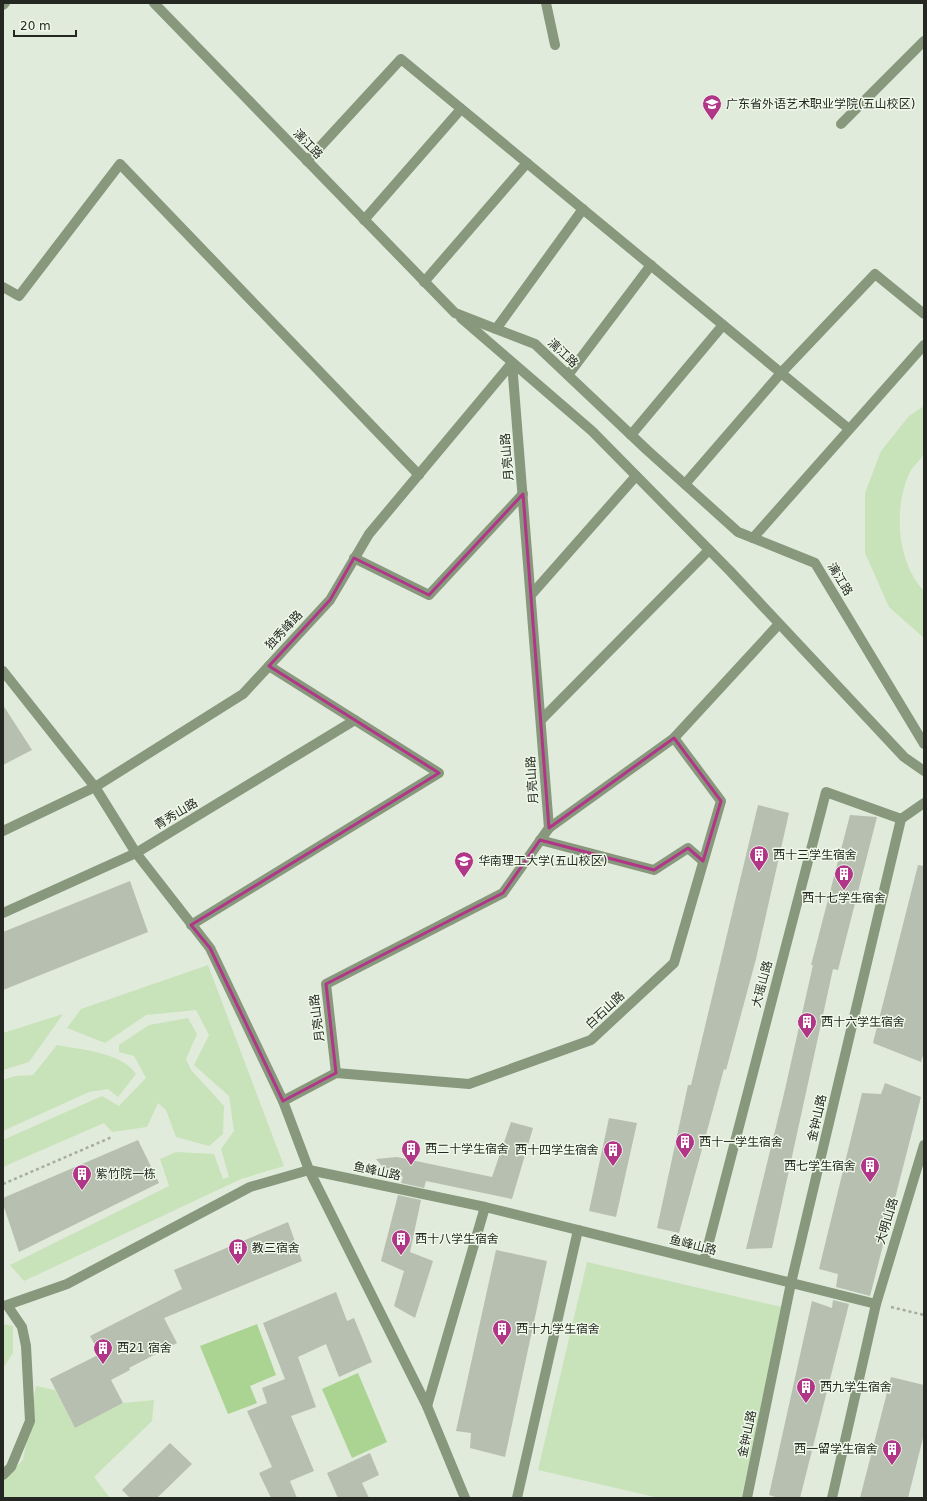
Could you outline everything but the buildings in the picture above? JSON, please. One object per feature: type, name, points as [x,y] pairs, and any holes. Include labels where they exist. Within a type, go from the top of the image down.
[{"type":"street","name":"漓江路","points":[[154,3],[455,313],[535,344],[738,532],[815,563],[924,744]]},
{"type":"street","points":[[546,3],[555,45]]},
{"type":"street","points":[[841,124],[924,41]]},
{"type":"street","points":[[307,161],[401,59],[849,429]]},
{"type":"street","points":[[364,220],[461,109]]},
{"type":"street","points":[[424,282],[527,163]]},
{"type":"street","points":[[3,287],[18,296],[120,164],[419,475]]},
{"type":"street","points":[[496,329],[583,209]]},
{"type":"street","points":[[568,375],[651,265]]},
{"type":"street","points":[[685,484],[781,373],[875,274],[924,314]]},
{"type":"street","points":[[455,313],[592,431],[709,550],[904,757],[924,771]]},
{"type":"street","points":[[632,435],[723,325]]},
{"type":"street","points":[[753,538],[924,345]]},
{"type":"street","name":"独秀峰路","points":[[3,831],[95,787],[243,694],[330,600],[369,534],[512,363]]},
{"type":"street","name":"月亮山路","points":[[336,1073],[326,984],[503,894],[549,828],[512,363]]},
{"type":"street","points":[[531,595],[636,476]]},
{"type":"street","points":[[354,558],[429,595],[523,494]]},
{"type":"street","points":[[541,720],[709,550]]},
{"type":"street","points":[[549,828],[674,738],[779,624]]},
{"type":"street","points":[[191,925],[440,773],[269,666]]},
{"type":"street","points":[[3,671],[95,787],[136,853],[210,948],[283,1101],[309,1170],[427,1406],[465,1498]]},
{"type":"street","name":"青秀山路","points":[[3,914],[136,853],[355,720]]},
{"type":"street","name":"白石山路","points":[[336,1073],[469,1084],[591,1040],[674,964],[720,801],[674,738]]},
{"type":"street","name":"大瑶山路","points":[[704,1261],[826,792],[901,819]]},
{"type":"street","points":[[901,819],[924,803]]},
{"type":"street","name":"金钟山路","points":[[747,1498],[792,1283],[901,819]]},
{"type":"street","points":[[540,840],[654,870],[688,848],[703,861]]},
{"type":"street","points":[[283,1101],[336,1073]]},
{"type":"street","name":"大明山路","points":[[876,1304],[924,1145]]},
{"type":"street","points":[[3,1475],[11,1467],[30,1421],[26,1346],[22,1327],[5,1302],[67,1284],[250,1187],[309,1170]]},
{"type":"street","name":"鱼峰山路","points":[[309,1170],[485,1206],[876,1304]]},
{"type":"street","points":[[427,1406],[485,1206]]},
{"type":"street","points":[[517,1498],[578,1230]]},
{"type":"street","points":[[832,1498],[876,1304]]},
{"type":"path","points":[[3,1184],[112,1137]]},
{"type":"path","points":[[876,1304],[924,1315]]},
{"type":"highlighted area","points":[[523,494],[549,828],[674,738],[721,801],[703,861],[688,848],[654,870],[540,840],[503,893],[326,984],[336,1073],[283,1101],[210,948],[191,925],[439,773],[269,666],[330,600],[354,558],[429,595]]},
{"type":"shaded area","points":[[924,406],[925,448],[923,455],[911,470],[905,484],[900,516],[900,532],[903,549],[908,564],[915,579],[924,591],[924,638],[889,607],[865,553],[865,493],[881,451],[909,416]]},
{"type":"shaded area","points":[[208,965],[284,1166],[241,1179],[24,1281],[10,1265],[169,1186],[160,1159],[176,1152],[214,1154],[223,1179],[229,1177],[221,1149],[234,1131],[229,1096],[194,1065],[209,1035],[196,1010],[146,1015],[105,1043],[67,1028],[81,1009]]},
{"type":"shaded area","points":[[63,1014],[29,1062],[3,1070],[3,1033]]},
{"type":"shaded area","points":[[188,1018],[197,1034],[186,1059],[191,1070],[224,1106],[223,1134],[209,1146],[176,1137],[166,1110],[158,1103],[147,1127],[112,1132],[104,1123],[3,1167],[3,1140],[102,1096],[119,1106],[146,1078],[134,1056],[119,1052],[119,1045],[149,1025]]},
{"type":"shaded area","points":[[57,1045],[111,1056],[121,1061],[136,1074],[118,1097],[108,1089],[89,1092],[3,1131],[3,1080],[15,1076],[33,1075]]},
{"type":"shaded area","points":[[587,1262],[786,1308],[741,1498],[659,1498],[538,1470]]},
{"type":"shaded area","points":[[3,1324],[13,1326],[13,1353],[3,1368]]},
{"type":"shaded area","points":[[257,1324],[276,1375],[250,1386],[257,1403],[228,1414],[200,1346]]},
{"type":"shaded area","points":[[358,1373],[387,1442],[352,1458],[322,1389]]},
{"type":"shaded area","points":[[36,1386],[55,1390],[75,1428],[123,1403],[154,1400],[152,1421],[94,1477],[110,1498],[3,1498],[3,1481],[23,1460]]},
{"type":"place","name":"广东省外语艺术职业学院(五山校区)","points":[[712,121]]},
{"type":"place","name":"西十三学生宿舍","points":[[759,872]]},
{"type":"place","name":"华南理工大学(五山校区)","points":[[464,878]]},
{"type":"place","name":"西十七学生宿舍","points":[[844,891]]},
{"type":"place","name":"西十六学生宿舍","points":[[807,1039]]},
{"type":"place","name":"西十一学生宿舍","points":[[685,1159]]},
{"type":"place","name":"西二十学生宿舍","points":[[411,1166]]},
{"type":"place","name":"西十四学生宿舍","points":[[613,1167]]},
{"type":"place","name":"西七学生宿舍","points":[[870,1183]]},
{"type":"place","name":"紫竹院一栋","points":[[82,1191]]},
{"type":"place","name":"西十八学生宿舍","points":[[401,1256]]},
{"type":"place","name":"教三宿舍","points":[[238,1265]]},
{"type":"place","name":"西十九学生宿舍","points":[[502,1346]]},
{"type":"place","name":"西21 宿舍","points":[[103,1365]]},
{"type":"place","name":"西九学生宿舍","points":[[806,1404]]},
{"type":"place","name":"西一留学生宿舍","points":[[892,1466]]}]
